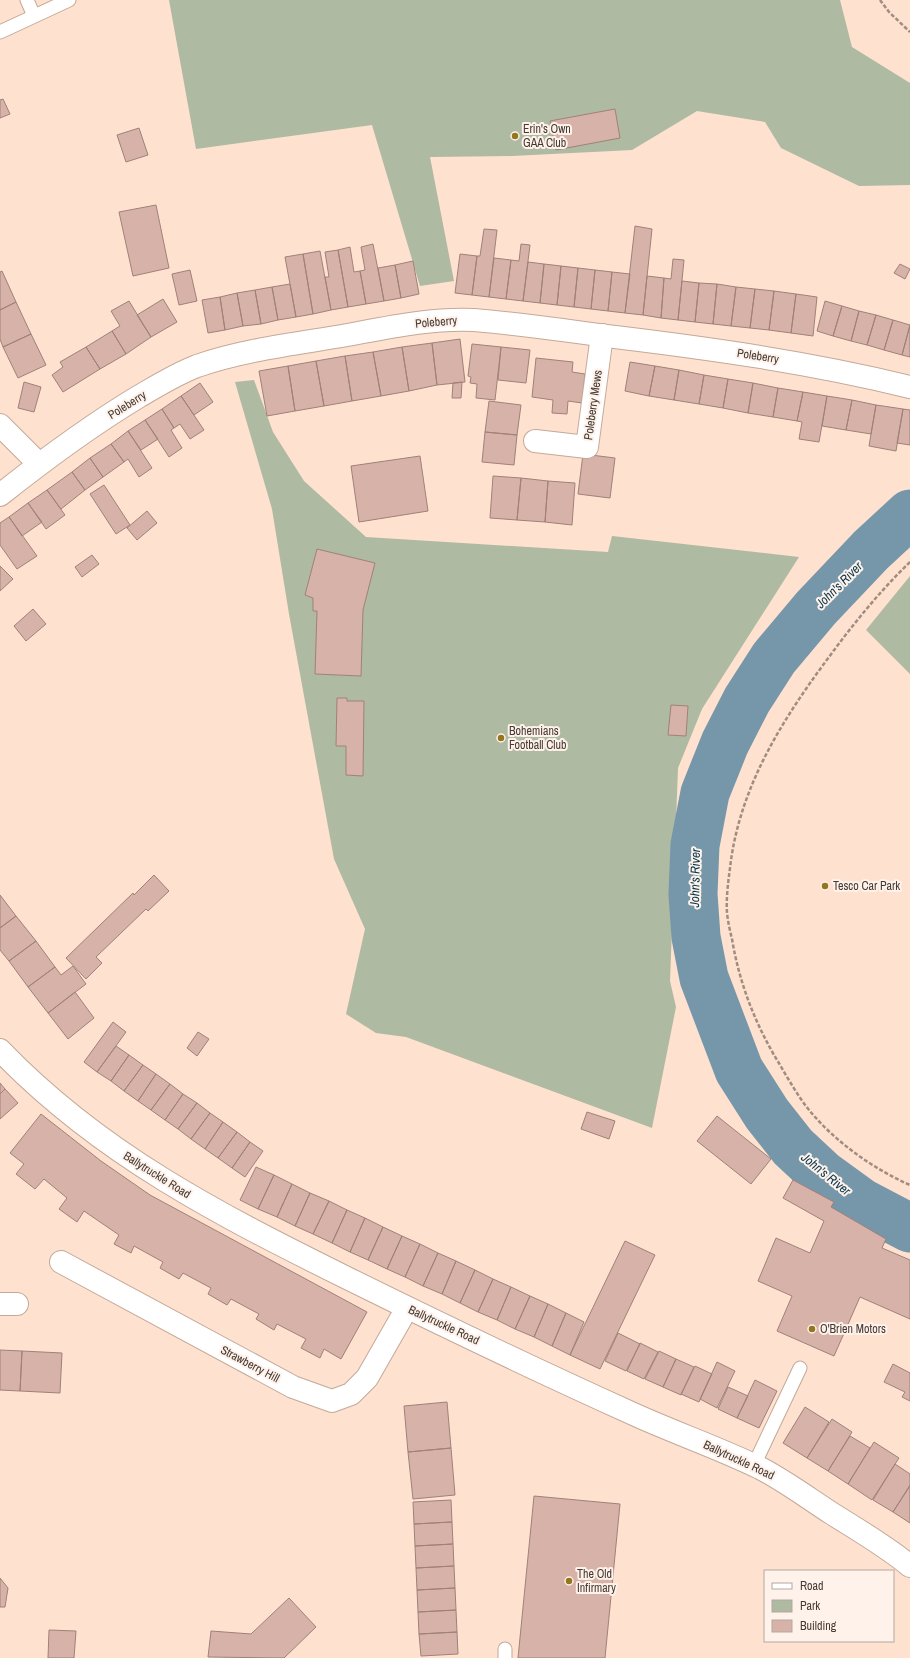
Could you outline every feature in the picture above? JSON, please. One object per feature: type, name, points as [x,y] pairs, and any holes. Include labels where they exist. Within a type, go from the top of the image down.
[{"type":"street","name":"Poleberry","points":[[0,495],[39,464],[104,419],[168,380],[195,367],[230,356],[435,320],[474,320],[602,335],[794,362],[910,387]]},
{"type":"street","name":"Poleberry Mews","points":[[535,441],[587,447],[602,335]]},
{"type":"street","points":[[0,425],[39,464]]},
{"type":"street","name":"Ballytruckle Road","points":[[0,1050],[34,1084],[74,1118],[155,1175],[258,1233],[407,1308],[630,1413],[754,1465],[793,1488],[888,1549],[910,1566]]},
{"type":"street","name":"Strawberry Hill","points":[[61,1262],[293,1387],[332,1401],[351,1394],[368,1378],[407,1308]]},
{"type":"lane","points":[[26,0],[34,16]]},
{"type":"lane","points":[[0,32],[69,0]]},
{"type":"lane","points":[[754,1465],[800,1368]]},
{"type":"path","points":[[880,0],[889,12],[910,32]]},
{"type":"path","points":[[910,562],[871,603],[812,680],[762,759],[737,825],[728,884],[727,913],[740,980],[764,1036],[799,1096],[815,1117],[849,1148],[910,1186]]},
{"type":"green space","name":"Erin's Own GAA Club","points":[[169,0],[840,0],[852,47],[910,83],[910,185],[859,186],[781,148],[765,122],[697,111],[632,150],[512,156],[430,157],[454,281],[420,286],[372,125],[196,149]]},
{"type":"green space","name":"Bohemians Football Club","points":[[254,380],[273,432],[304,481],[366,537],[608,552],[612,536],[799,557],[702,709],[678,768],[670,981],[676,1007],[652,1128],[406,1037],[376,1033],[346,1014],[365,929],[334,859],[289,614],[272,509],[235,382]]},
{"type":"green space","points":[[910,576],[910,674],[866,630]]},
{"type":"building","points":[[3,99],[10,114],[0,118],[0,100]]},
{"type":"building","points":[[615,109],[620,138],[556,150],[550,121]]},
{"type":"building","points":[[139,128],[148,155],[126,162],[117,135]]},
{"type":"building","points":[[156,205],[169,268],[133,276],[119,212]]},
{"type":"building","points":[[635,226],[652,229],[643,315],[625,313]]},
{"type":"building","points":[[484,229],[497,230],[489,297],[472,295],[477,256],[480,256]]},
{"type":"building","points":[[373,244],[384,301],[366,304],[360,271],[365,270],[361,247]]},
{"type":"building","points":[[521,244],[530,245],[523,301],[506,299],[511,260],[519,261]]},
{"type":"building","points":[[350,247],[354,272],[360,271],[366,304],[348,307],[338,250]]},
{"type":"building","points":[[338,250],[348,307],[331,310],[325,277],[329,277],[325,252]]},
{"type":"building","points":[[320,251],[331,310],[313,314],[303,254]]},
{"type":"building","points":[[303,254],[313,314],[296,317],[285,257]]},
{"type":"building","points":[[460,254],[477,256],[472,295],[455,293]]},
{"type":"building","points":[[494,258],[511,260],[506,299],[489,297]]},
{"type":"building","points":[[673,259],[684,260],[678,320],[661,318],[664,278],[671,279]]},
{"type":"building","points":[[413,261],[419,294],[401,298],[395,265]]},
{"type":"building","points":[[528,262],[544,264],[540,303],[523,301]]},
{"type":"building","points":[[544,264],[561,266],[557,305],[540,303]]},
{"type":"building","points":[[900,264],[910,269],[905,279],[894,273]]},
{"type":"building","points":[[395,265],[401,298],[384,301],[378,268]]},
{"type":"building","points":[[561,266],[578,268],[574,307],[557,305]]},
{"type":"building","points":[[578,268],[595,270],[591,309],[574,307]]},
{"type":"building","points":[[190,270],[197,301],[179,305],[172,274]]},
{"type":"building","points":[[595,270],[612,272],[608,311],[591,309]]},
{"type":"building","points":[[2,271],[16,302],[0,310],[0,272]]},
{"type":"building","points":[[612,272],[630,274],[625,313],[608,311]]},
{"type":"building","points":[[647,276],[664,278],[661,318],[643,315]]},
{"type":"building","points":[[682,281],[699,283],[695,322],[678,320]]},
{"type":"building","points":[[699,283],[717,284],[713,324],[695,322]]},
{"type":"building","points":[[290,284],[296,317],[278,320],[272,287]]},
{"type":"building","points":[[717,284],[736,287],[731,326],[713,324]]},
{"type":"building","points":[[272,287],[278,320],[261,324],[255,290]]},
{"type":"building","points":[[736,287],[755,289],[750,328],[731,326]]},
{"type":"building","points":[[755,289],[774,291],[769,330],[750,328]]},
{"type":"building","points":[[255,290],[261,324],[243,326],[237,293]]},
{"type":"building","points":[[774,291],[796,294],[791,333],[769,330]]},
{"type":"building","points":[[237,293],[243,326],[225,330],[220,297]]},
{"type":"building","points":[[796,294],[817,297],[813,336],[791,333]]},
{"type":"building","points":[[220,297],[225,330],[208,333],[202,300]]},
{"type":"building","points":[[163,299],[177,322],[151,337],[137,315]]},
{"type":"building","points":[[129,301],[151,337],[126,354],[112,331],[120,326],[111,311]]},
{"type":"building","points":[[825,301],[842,306],[833,336],[817,331]]},
{"type":"building","points":[[16,302],[31,334],[3,347],[0,339],[0,310]]},
{"type":"building","points":[[842,306],[859,311],[851,341],[833,336]]},
{"type":"building","points":[[859,311],[876,315],[867,345],[851,341]]},
{"type":"building","points":[[876,315],[893,320],[884,350],[867,345]]},
{"type":"building","points":[[893,320],[910,325],[902,355],[884,350]]},
{"type":"building","points":[[910,325],[910,357],[902,355]]},
{"type":"building","points":[[112,331],[126,354],[100,369],[86,347]]},
{"type":"building","points":[[31,334],[46,365],[18,378],[3,347]]},
{"type":"building","points":[[460,339],[465,382],[437,385],[432,343]]},
{"type":"building","points":[[432,343],[437,385],[409,391],[402,347]]},
{"type":"building","points":[[472,344],[501,347],[495,400],[476,398],[477,384],[470,383],[471,377],[468,376]]},
{"type":"building","points":[[86,347],[100,369],[63,392],[52,375],[63,367],[60,362]]},
{"type":"building","points":[[402,347],[409,391],[381,396],[373,352]]},
{"type":"building","points":[[501,347],[530,350],[526,383],[498,380]]},
{"type":"building","points":[[373,352],[381,396],[352,401],[345,356]]},
{"type":"building","points":[[345,356],[352,401],[324,406],[316,361]]},
{"type":"building","points":[[536,358],[573,362],[572,372],[585,374],[582,403],[568,401],[567,414],[552,413],[553,400],[532,397]]},
{"type":"building","points":[[316,361],[324,406],[295,411],[288,366]]},
{"type":"building","points":[[630,362],[655,366],[649,396],[625,391]]},
{"type":"building","points":[[288,366],[295,411],[267,416],[259,371]]},
{"type":"building","points":[[655,366],[679,370],[674,400],[649,396]]},
{"type":"building","points":[[679,370],[704,375],[699,404],[674,400]]},
{"type":"building","points":[[704,375],[728,379],[723,408],[699,404]]},
{"type":"building","points":[[728,379],[753,383],[748,413],[723,408]]},
{"type":"building","points":[[24,382],[41,387],[34,412],[18,408]]},
{"type":"building","points":[[462,382],[461,398],[452,398],[453,383]]},
{"type":"building","points":[[200,383],[213,402],[194,415],[181,396]]},
{"type":"building","points":[[753,383],[778,388],[773,417],[748,413]]},
{"type":"building","points":[[778,388],[803,392],[797,421],[773,417]]},
{"type":"building","points":[[803,392],[827,396],[819,442],[799,439],[802,422],[797,421]]},
{"type":"building","points":[[181,396],[204,430],[190,439],[180,424],[174,428],[162,409]]},
{"type":"building","points":[[827,396],[852,400],[846,430],[822,426]]},
{"type":"building","points":[[852,400],[876,405],[871,434],[846,430]]},
{"type":"building","points":[[489,401],[521,405],[517,435],[485,432]]},
{"type":"building","points":[[876,405],[903,409],[896,451],[869,446]]},
{"type":"building","points":[[162,409],[174,428],[171,430],[182,448],[169,457],[145,420]]},
{"type":"building","points":[[903,409],[910,410],[910,445],[897,443]]},
{"type":"building","points":[[145,420],[158,439],[141,450],[128,431]]},
{"type":"building","points":[[128,431],[152,468],[139,477],[128,459],[124,462],[111,444]]},
{"type":"building","points":[[485,432],[517,435],[514,465],[482,462]]},
{"type":"building","points":[[111,444],[124,462],[103,477],[90,458]]},
{"type":"building","points":[[583,454],[615,458],[610,498],[578,494]]},
{"type":"building","points":[[420,456],[428,511],[359,522],[351,466]]},
{"type":"building","points":[[90,458],[103,477],[85,490],[72,472]]},
{"type":"building","points":[[72,472],[85,490],[61,509],[47,490]]},
{"type":"building","points":[[493,476],[521,478],[517,520],[490,518]]},
{"type":"building","points":[[521,478],[548,481],[545,522],[517,520]]},
{"type":"building","points":[[548,481],[575,483],[572,525],[545,522]]},
{"type":"building","points":[[104,485],[130,525],[116,534],[90,494]]},
{"type":"building","points":[[47,490],[65,515],[46,529],[28,503]]},
{"type":"building","points":[[28,503],[42,522],[22,536],[9,517]]},
{"type":"building","points":[[147,511],[157,523],[137,540],[127,528]]},
{"type":"building","points":[[9,517],[37,556],[17,569],[0,545],[0,523]]},
{"type":"building","points":[[317,549],[375,563],[363,610],[361,676],[315,674],[317,611],[313,611],[313,598],[305,595]]},
{"type":"building","points":[[92,555],[99,564],[82,577],[75,567]]},
{"type":"building","points":[[0,566],[13,579],[0,591]]},
{"type":"building","points":[[33,609],[46,624],[26,641],[14,626]]},
{"type":"building","points":[[337,698],[347,698],[347,701],[364,701],[363,776],[346,775],[346,746],[336,746]]},
{"type":"building","points":[[671,705],[688,706],[686,736],[668,735]]},
{"type":"building","points":[[154,875],[169,891],[148,911],[146,909],[96,957],[102,963],[86,979],[66,958],[133,893],[134,895]]},
{"type":"building","points":[[0,895],[16,916],[0,928]]},
{"type":"building","points":[[16,916],[36,941],[9,961],[0,950],[0,928]]},
{"type":"building","points":[[36,941],[55,967],[28,987],[9,961]]},
{"type":"building","points":[[73,966],[86,984],[48,1013],[28,987],[55,967],[61,975]]},
{"type":"building","points":[[75,992],[94,1018],[68,1039],[48,1013]]},
{"type":"building","points":[[113,1022],[126,1032],[97,1072],[84,1062]]},
{"type":"building","points":[[198,1032],[209,1039],[197,1056],[187,1048]]},
{"type":"building","points":[[116,1046],[129,1055],[111,1081],[97,1072]]},
{"type":"building","points":[[129,1055],[143,1065],[124,1091],[111,1081]]},
{"type":"building","points":[[143,1065],[156,1074],[138,1101],[124,1091]]},
{"type":"building","points":[[156,1074],[170,1084],[151,1110],[138,1101]]},
{"type":"building","points":[[0,1083],[5,1089],[0,1094]]},
{"type":"building","points":[[170,1084],[183,1094],[165,1120],[151,1110]]},
{"type":"building","points":[[5,1089],[18,1103],[0,1119],[0,1094]]},
{"type":"building","points":[[183,1094],[197,1103],[178,1129],[165,1120]]},
{"type":"building","points":[[197,1103],[210,1113],[191,1139],[178,1129]]},
{"type":"building","points":[[587,1112],[615,1121],[609,1139],[581,1129]]},
{"type":"building","points":[[210,1113],[223,1122],[205,1149],[191,1139]]},
{"type":"building","points":[[41,1114],[101,1161],[150,1195],[367,1312],[341,1359],[324,1349],[320,1358],[301,1348],[306,1339],[277,1324],[274,1330],[256,1319],[259,1314],[231,1299],[227,1305],[208,1294],[211,1288],[183,1273],[179,1279],[160,1268],[163,1262],[134,1246],[131,1253],[114,1244],[119,1235],[84,1211],[77,1222],[59,1209],[67,1198],[44,1179],[35,1189],[16,1174],[24,1164],[10,1153]]},
{"type":"building","points":[[717,1116],[771,1159],[751,1184],[697,1141]]},
{"type":"building","points":[[223,1122],[237,1132],[218,1158],[205,1149]]},
{"type":"building","points":[[237,1132],[250,1142],[232,1168],[218,1158]]},
{"type":"building","points":[[250,1142],[263,1151],[245,1177],[232,1168]]},
{"type":"building","points":[[256,1167],[274,1175],[258,1209],[240,1200]]},
{"type":"building","points":[[274,1175],[292,1184],[277,1217],[258,1209]]},
{"type":"building","points":[[793,1180],[834,1202],[831,1207],[886,1239],[882,1248],[910,1260],[910,1319],[860,1297],[834,1356],[777,1331],[792,1296],[758,1281],[776,1238],[810,1253],[824,1221],[783,1198]]},
{"type":"building","points":[[292,1184],[310,1193],[295,1226],[277,1217]]},
{"type":"building","points":[[310,1193],[329,1201],[313,1234],[295,1226]]},
{"type":"building","points":[[329,1201],[347,1210],[332,1243],[313,1234]]},
{"type":"building","points":[[347,1210],[365,1218],[350,1252],[332,1243]]},
{"type":"building","points":[[365,1218],[383,1227],[368,1260],[350,1252]]},
{"type":"building","points":[[383,1227],[402,1236],[387,1269],[368,1260]]},
{"type":"building","points":[[402,1236],[420,1244],[405,1277],[387,1269]]},
{"type":"building","points":[[625,1241],[655,1255],[600,1369],[570,1355]]},
{"type":"building","points":[[420,1244],[438,1253],[423,1286],[405,1277]]},
{"type":"building","points":[[438,1253],[456,1261],[442,1294],[423,1286]]},
{"type":"building","points":[[456,1261],[475,1270],[460,1303],[442,1294]]},
{"type":"building","points":[[475,1270],[493,1279],[478,1312],[460,1303]]},
{"type":"building","points":[[493,1279],[511,1287],[497,1320],[478,1312]]},
{"type":"building","points":[[511,1287],[530,1296],[515,1329],[497,1320]]},
{"type":"building","points":[[530,1296],[548,1304],[534,1337],[515,1329]]},
{"type":"building","points":[[548,1304],[566,1313],[552,1346],[534,1337]]},
{"type":"building","points":[[566,1313],[584,1322],[570,1355],[552,1346]]},
{"type":"building","points":[[618,1333],[640,1344],[626,1371],[605,1361]]},
{"type":"building","points":[[640,1343],[658,1352],[644,1379],[627,1371]]},
{"type":"building","points":[[0,1350],[22,1351],[20,1391],[0,1390]]},
{"type":"building","points":[[22,1351],[62,1353],[60,1393],[20,1391]]},
{"type":"building","points":[[659,1351],[676,1359],[663,1387],[645,1379]]},
{"type":"building","points":[[676,1359],[694,1367],[681,1395],[663,1387]]},
{"type":"building","points":[[717,1362],[735,1371],[717,1408],[700,1399]]},
{"type":"building","points":[[893,1364],[910,1373],[910,1401],[902,1397],[905,1392],[884,1382]]},
{"type":"building","points":[[695,1366],[712,1374],[699,1402],[681,1394]]},
{"type":"building","points":[[755,1380],[777,1391],[759,1428],[737,1418]]},
{"type":"building","points":[[728,1387],[748,1396],[737,1418],[718,1409]]},
{"type":"building","points":[[447,1402],[451,1448],[408,1452],[404,1406]]},
{"type":"building","points":[[805,1407],[829,1422],[807,1458],[783,1443]]},
{"type":"building","points":[[832,1419],[852,1432],[828,1471],[807,1458]]},
{"type":"building","points":[[850,1436],[870,1448],[848,1484],[828,1471]]},
{"type":"building","points":[[874,1442],[899,1458],[872,1500],[848,1484]]},
{"type":"building","points":[[451,1448],[455,1495],[413,1499],[408,1452]]},
{"type":"building","points":[[895,1464],[910,1474],[910,1485],[893,1512],[873,1500]]},
{"type":"building","points":[[910,1486],[910,1523],[893,1512]]},
{"type":"building","name":"The Old Infirmary","points":[[534,1496],[620,1504],[605,1658],[518,1658]]},
{"type":"building","points":[[451,1500],[452,1522],[414,1524],[413,1502]]},
{"type":"building","points":[[452,1522],[453,1544],[415,1546],[414,1524]]},
{"type":"building","points":[[453,1544],[454,1566],[416,1568],[415,1546]]},
{"type":"building","points":[[454,1566],[455,1588],[417,1590],[416,1568]]},
{"type":"building","points":[[0,1578],[8,1588],[5,1607],[0,1607]]},
{"type":"building","points":[[455,1588],[456,1610],[418,1612],[417,1590]]},
{"type":"building","points":[[289,1598],[316,1627],[284,1658],[208,1657],[211,1631],[251,1634]]},
{"type":"building","points":[[456,1610],[457,1632],[419,1634],[418,1612]]},
{"type":"building","points":[[49,1630],[76,1631],[74,1658],[48,1658]]},
{"type":"building","points":[[457,1632],[458,1654],[421,1656],[419,1634]]},
{"type":"waterway","name":"John's River","points":[[910,514],[871,550],[816,608],[774,658],[747,700],[725,743],[705,793],[695,845],[693,894],[696,937],[704,978],[739,1070],[767,1114],[793,1147],[822,1174],[862,1203],[910,1228]]},
{"type":"place","name":"Erin's Own GAA Club","points":[[515,136]]},
{"type":"place","name":"Bohemians Football Club","points":[[501,738]]},
{"type":"place","name":"Tesco Car Park","points":[[825,886]]},
{"type":"place","name":"O'Brien Motors","points":[[812,1329]]},
{"type":"place","name":"The Old Infirmary","points":[[569,1581]]}]
